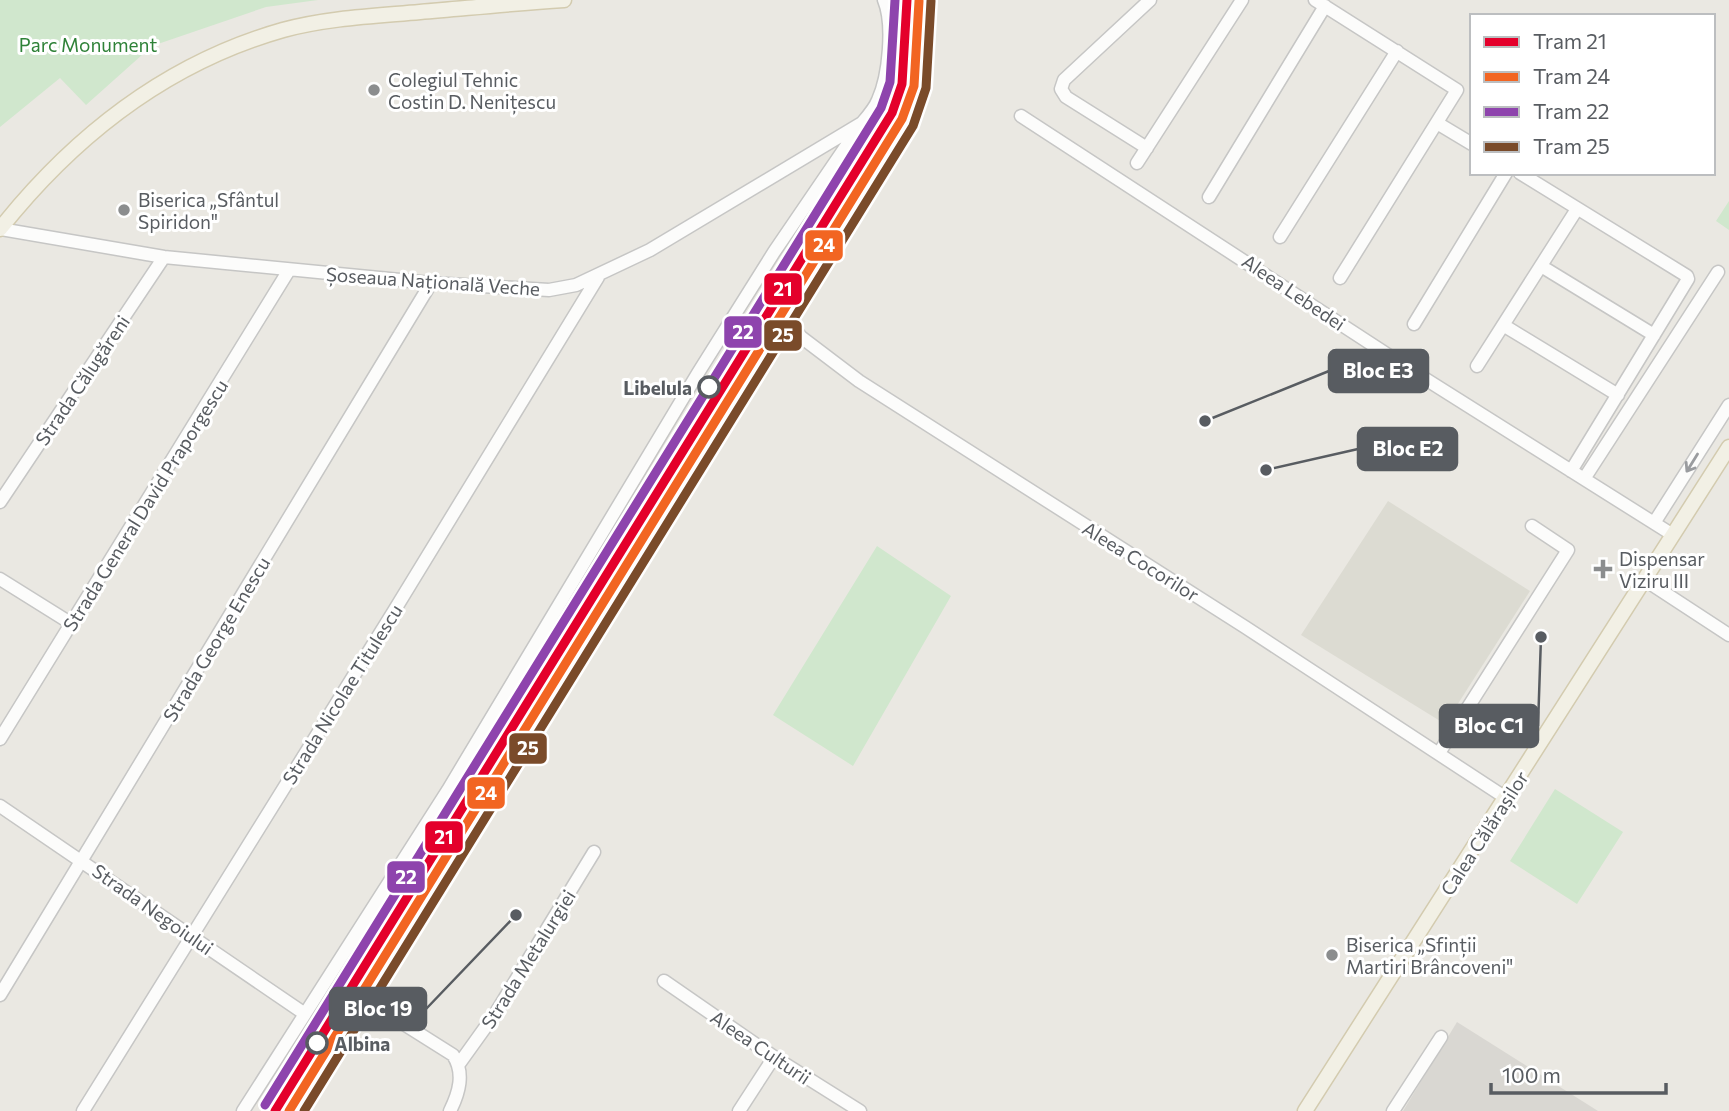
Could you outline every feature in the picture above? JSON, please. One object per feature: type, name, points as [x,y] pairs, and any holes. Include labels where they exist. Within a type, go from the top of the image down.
[{"type":"main road","points":[[0,229],[37,185],[90,134],[151,89],[215,54],[284,30],[355,17],[564,0]]},
{"type":"main road","name":"Calea Călărașilor","points":[[1305,1111],[1729,447]]},
{"type":"street","name":"Șoseaua Națională Veche","points":[[0,229],[164,257],[289,270],[549,290],[576,285],[696,224],[862,123],[878,100],[887,69],[889,11],[884,0]]},
{"type":"street","points":[[289,1111],[783,314],[900,118],[907,100],[911,75],[913,0]]},
{"type":"street","points":[[1147,148],[1066,97],[1061,89],[1064,80],[1150,0]]},
{"type":"street","points":[[1137,163],[1242,0]]},
{"type":"street","points":[[1209,197],[1320,3],[1458,90],[1340,278]]},
{"type":"street","points":[[1280,237],[1397,51]]},
{"type":"street","name":"Aleea Lebedei","points":[[1021,116],[1408,368],[1673,534]]},
{"type":"street","points":[[243,1111],[448,790],[698,373],[774,252],[862,123]]},
{"type":"street","points":[[1437,123],[1470,143]]},
{"type":"street","points":[[1414,324],[1505,175]]},
{"type":"street","points":[[1523,175],[1687,276],[1687,282],[1571,471]]},
{"type":"street","points":[[1477,366],[1577,209]]},
{"type":"street","name":"Strada Călugăreni","points":[[0,502],[164,257]]},
{"type":"street","points":[[1541,266],[1654,335]]},
{"type":"street","name":"Strada General David Praporgescu","points":[[0,739],[289,270]]},
{"type":"street","points":[[1584,479],[1718,272]]},
{"type":"street","name":"Strada Nicolae Titulescu","points":[[83,1111],[394,611],[598,276]]},
{"type":"street","name":"Strada George Enescu","points":[[0,995],[431,283]]},
{"type":"street","name":"Aleea Cocorilor","points":[[783,314],[801,337],[859,381],[1506,798]]},
{"type":"street","points":[[1503,325],[1618,395]]},
{"type":"street","points":[[1654,523],[1729,405]]},
{"type":"street","points":[[1440,753],[1568,551],[1532,526]]},
{"type":"street","points":[[0,579],[72,624]]},
{"type":"street","points":[[1645,580],[1729,635]]},
{"type":"street","name":"Strada Negoiului","points":[[0,806],[305,1014]]},
{"type":"street","name":"Strada Metalurgiei","points":[[459,1064],[497,1011],[594,852]]},
{"type":"street","name":"Aleea Culturii","points":[[664,981],[774,1057],[860,1111]]},
{"type":"street","points":[[361,998],[446,1049],[459,1064],[459,1085],[450,1111]]},
{"type":"street","points":[[1393,1111],[1441,1037]]},
{"type":"street","points":[[739,1111],[774,1057]]},
{"type":"shaded area","points":[[1388,501],[1530,591],[1445,724],[1301,635]]},
{"type":"shaded area","points":[[1457,1022],[1598,1111],[1403,1111]]},
{"type":"green space","name":"Parc Monument","points":[[0,0],[318,0],[266,7],[152,46],[86,105],[60,78],[0,127]]},
{"type":"green space","points":[[1729,201],[1729,230],[1716,221]]},
{"type":"green space","points":[[877,546],[951,596],[853,766],[773,715]]},
{"type":"green space","points":[[1555,789],[1623,832],[1577,904],[1510,861]]},
{"type":"tram line","name":"22","points":[[265,1105],[881,108],[890,82],[895,0]]},
{"type":"tram line","name":"21","points":[[275,1111],[892,113],[902,84],[907,0]]},
{"type":"tram line","name":"24","points":[[289,1111],[902,119],[914,86],[919,1]]},
{"type":"tram line","name":"25","points":[[304,1111],[913,126],[926,88],[931,1]]},
{"type":"place","name":"Colegiul Tehnic Costin D. Nenițescu","points":[[374,90]]},
{"type":"place","name":"Biserica „Sfântul Spiridon\"","points":[[124,210]]},
{"type":"place","name":"Libelula","points":[[709,387]]},
{"type":"place","name":"Bloc E3","points":[[1205,421]]},
{"type":"place","name":"Bloc E2","points":[[1266,470]]},
{"type":"place","name":"Dispensar Viziru III","points":[[1603,569]]},
{"type":"place","name":"Bloc C1","points":[[1541,637]]},
{"type":"place","name":"Bloc 19","points":[[516,915]]},
{"type":"place","name":"Biserica „Sfinții Martiri Brâncoveni\"","points":[[1332,955]]},
{"type":"place","name":"Albina","points":[[317,1043]]}]
